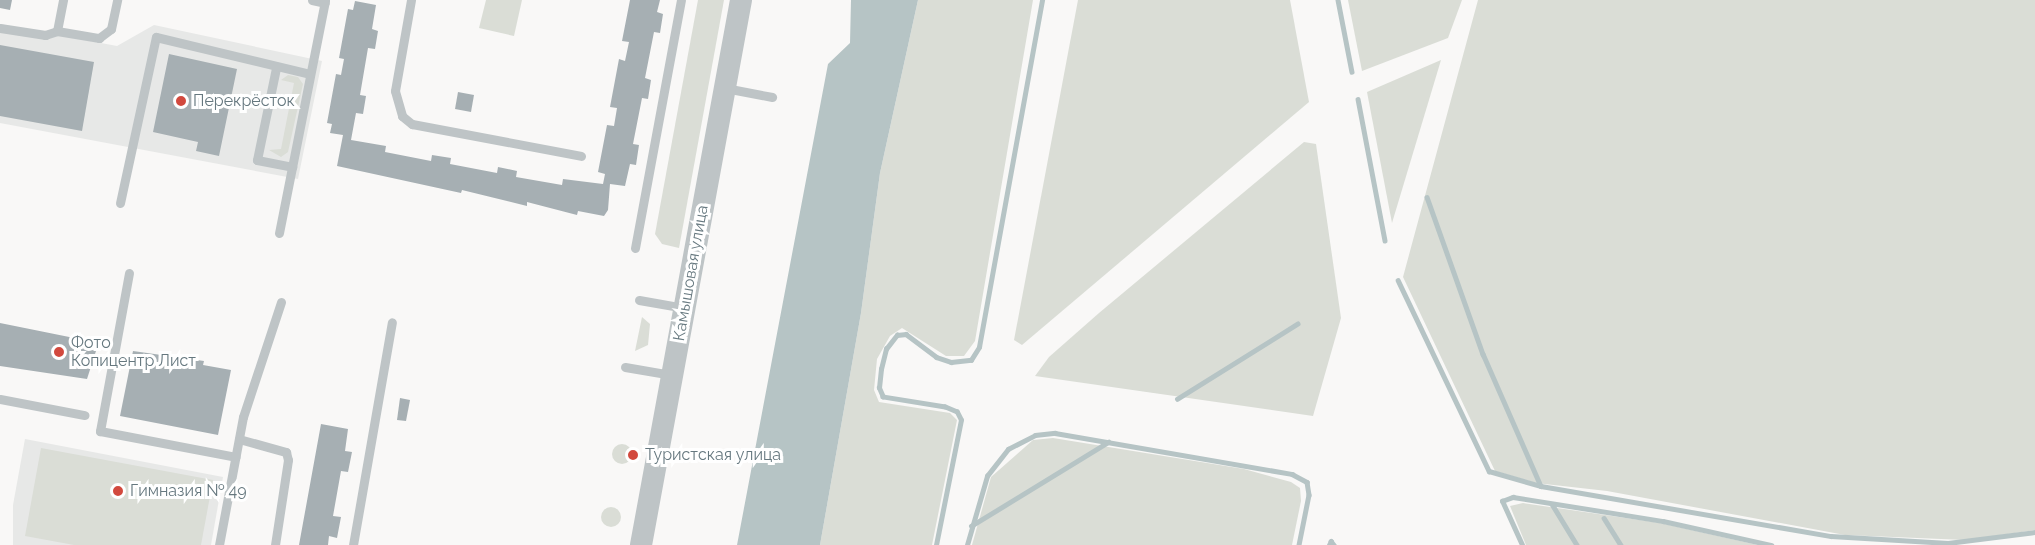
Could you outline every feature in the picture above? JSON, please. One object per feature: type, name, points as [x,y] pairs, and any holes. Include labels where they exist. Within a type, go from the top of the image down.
[{"type":"street","name":"Камышовая улица","points":[[641,545],[741,0]]},
{"type":"lane","points":[[57,31],[63,0]]},
{"type":"lane","points":[[0,28],[45,35],[57,31],[99,38],[111,29],[117,0]]},
{"type":"lane","points":[[279,233],[325,2],[312,0]]},
{"type":"lane","points":[[411,0],[395,91],[402,116],[412,124],[580,156]]},
{"type":"lane","points":[[635,248],[681,0]]},
{"type":"lane","points":[[120,203],[156,37],[276,68],[310,74]]},
{"type":"lane","points":[[276,68],[257,160],[292,167]]},
{"type":"lane","points":[[725,88],[772,97]]},
{"type":"lane","points":[[129,273],[100,431],[236,457]]},
{"type":"lane","points":[[639,300],[685,308]]},
{"type":"lane","points":[[219,545],[239,439],[281,302]]},
{"type":"lane","points":[[353,545],[392,322]]},
{"type":"lane","points":[[625,367],[672,375]]},
{"type":"lane","points":[[0,399],[84,415]]},
{"type":"lane","points":[[239,439],[286,452],[288,460],[275,545]]},
{"type":"shaded area","points":[[486,0],[522,0],[514,36],[479,28]]},
{"type":"shaded area","points":[[698,0],[724,0],[679,248],[662,244],[655,234]]},
{"type":"shaded area","points":[[851,0],[918,0],[880,173],[861,313],[820,545],[737,545],[828,64],[850,43]]},
{"type":"shaded area","points":[[918,0],[1033,0],[975,341],[964,356],[946,356],[902,328],[890,336],[877,359],[874,390],[879,402],[950,413],[957,420],[932,545],[820,545],[861,313],[880,173]]},
{"type":"shaded area","points":[[1078,0],[1290,0],[1309,102],[1022,345],[1014,340]]},
{"type":"shaded area","points":[[1348,0],[1462,0],[1448,38],[1362,71]]},
{"type":"shaded area","points":[[1478,0],[2035,0],[2035,530],[1965,540],[1845,535],[1607,491],[1536,483],[1495,471],[1403,277]]},
{"type":"shaded area","points":[[0,24],[117,46],[154,25],[322,61],[298,179],[0,123]]},
{"type":"shaded area","points":[[1441,60],[1392,223],[1367,92]]},
{"type":"shaded area","points":[[288,75],[298,77],[303,84],[288,152],[281,157],[269,150],[281,149],[294,83],[281,80]]},
{"type":"shaded area","points":[[1304,142],[1316,144],[1341,318],[1313,416],[1035,376],[1049,357],[1099,313]]},
{"type":"shaded area","points":[[642,317],[650,324],[648,345],[635,351]]},
{"type":"shaded area","points":[[1053,438],[1244,469],[1291,482],[1300,488],[1301,501],[1292,545],[972,545],[991,477],[1033,440]]},
{"type":"shaded area","name":"Гимназия № 49","points":[[25,439],[223,477],[211,545],[13,545],[13,505]]},
{"type":"shaded area","points":[[618,444],[626,444],[632,450],[632,458],[626,464],[618,464],[612,458],[612,450]]},
{"type":"shaded area","name":"Гимназия № 49","points":[[41,448],[213,480],[201,545],[74,545],[25,536]]},
{"type":"shaded area","points":[[1523,503],[1660,523],[1758,545],[1526,545],[1510,506]]},
{"type":"shaded area","points":[[607,507],[615,507],[621,513],[621,521],[615,527],[607,527],[601,521],[601,513]]},
{"type":"building","points":[[0,0],[12,0],[10,10],[0,8]]},
{"type":"building","points":[[630,0],[660,0],[657,12],[663,14],[660,33],[654,32],[645,78],[651,80],[648,99],[642,98],[633,144],[639,145],[636,165],[630,164],[625,186],[610,184],[608,210],[604,216],[578,211],[577,215],[527,202],[527,206],[462,190],[461,193],[337,166],[343,135],[330,133],[332,124],[327,123],[336,74],[341,75],[344,59],[339,58],[348,9],[353,10],[355,1],[376,5],[372,29],[378,31],[375,49],[368,48],[360,95],[366,96],[363,114],[356,113],[351,140],[386,146],[385,152],[431,161],[432,155],[451,158],[450,164],[497,173],[498,167],[517,171],[516,177],[562,185],[563,179],[603,184],[605,174],[598,172],[607,125],[614,126],[617,108],[610,107],[619,59],[625,61],[629,42],[622,41]]},
{"type":"building","points":[[0,45],[94,62],[82,131],[0,116]]},
{"type":"building","points":[[169,54],[237,69],[219,156],[196,151],[198,142],[153,132]]},
{"type":"building","points":[[458,92],[474,95],[471,112],[455,109]]},
{"type":"building","points":[[0,323],[94,342],[92,350],[96,351],[87,379],[0,366]]},
{"type":"building","points":[[133,351],[204,361],[203,365],[231,370],[218,435],[120,416]]},
{"type":"building","points":[[400,398],[410,400],[406,421],[397,420]]},
{"type":"building","points":[[321,424],[348,429],[345,451],[352,452],[348,472],[341,471],[333,516],[341,517],[337,538],[329,536],[328,545],[299,545]]},
{"type":"waterway","points":[[936,545],[961,420],[957,412],[945,407],[883,397],[879,388],[881,369],[886,349],[897,335],[906,334],[936,357],[951,362],[971,360],[979,347],[1042,0]]},
{"type":"waterway","points":[[1338,0],[1352,72]]},
{"type":"waterway","points":[[1358,99],[1385,240]]},
{"type":"waterway","points":[[1427,197],[1483,354],[1541,486]]},
{"type":"waterway","points":[[1398,280],[1489,471],[1541,486],[1831,536],[1948,543],[2035,532]]},
{"type":"waterway","points":[[1177,399],[1297,324]]},
{"type":"waterway","points":[[967,545],[987,476],[1008,449],[1035,435],[1055,433],[1292,474],[1307,482],[1309,495],[1299,545]]},
{"type":"waterway","points":[[971,526],[1108,442]]},
{"type":"waterway","points":[[1522,545],[1502,501],[1513,497],[1663,521],[1771,545]]},
{"type":"waterway","points":[[1552,504],[1577,545]]},
{"type":"waterway","points":[[1604,518],[1621,545]]},
{"type":"waterway","points":[[1329,545],[1331,541],[1334,545]]},
{"type":"place","name":"Перекрёсток","points":[[181,101]]},
{"type":"place","name":"Фото Копицентр Лист","points":[[59,352]]},
{"type":"place","name":"Туристская улица","points":[[633,455]]},
{"type":"place","name":"Гимназия № 49","points":[[118,491]]}]
